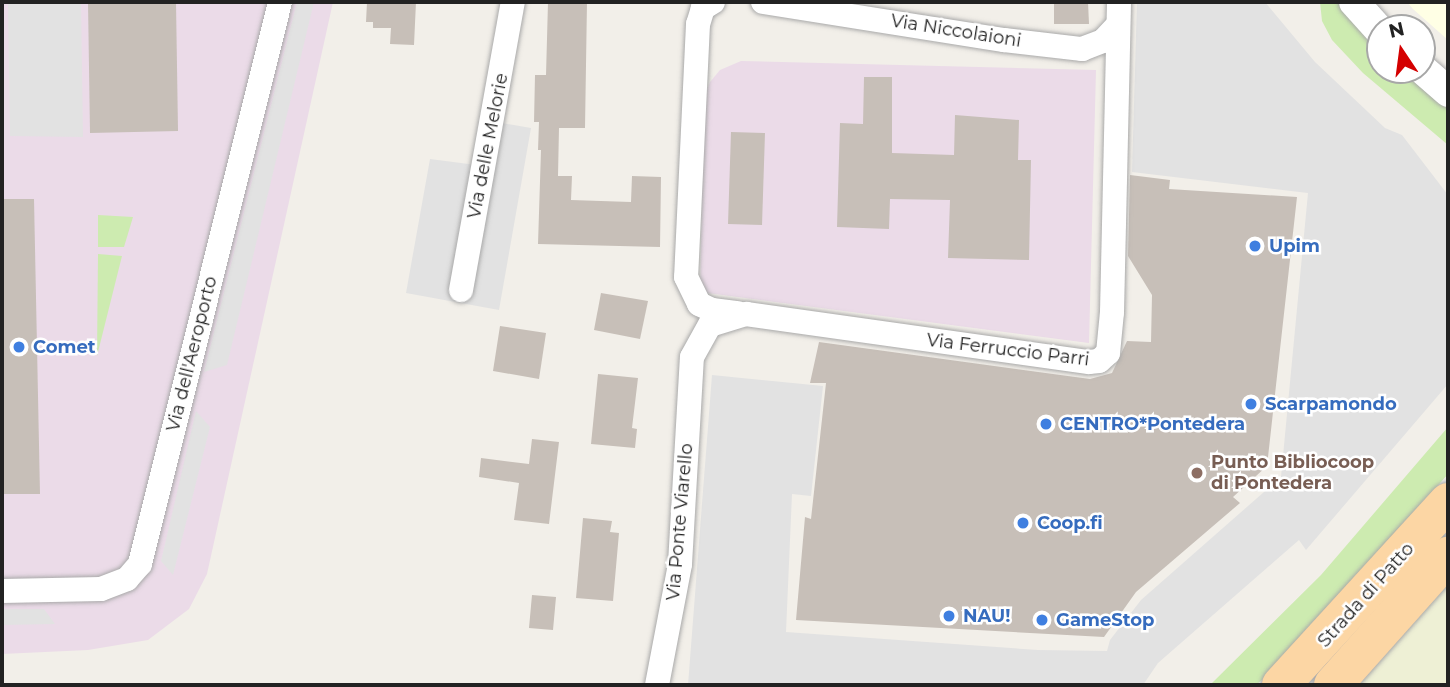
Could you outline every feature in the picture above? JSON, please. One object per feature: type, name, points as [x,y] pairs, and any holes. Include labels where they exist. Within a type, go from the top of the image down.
[{"type":"main road","name":"Strada di Patto","points":[[1281,685],[1448,502]]},
{"type":"main road","name":"Strada di Patto","points":[[1333,685],[1448,556]]},
{"type":"street","name":"Via dell'Aeroporto","points":[[2,591],[101,589],[127,579],[140,564],[279,2]]},
{"type":"street","name":"Via delle Melorie","points":[[461,290],[513,2]]},
{"type":"street","name":"Via Niccolaioni","points":[[764,2],[1004,40],[1082,49],[1103,41],[1118,13]]},
{"type":"street","points":[[1354,2],[1366,15]]},
{"type":"street","name":"Via Ferruccio Parri","points":[[705,4],[695,50],[686,277],[694,297],[706,308],[1089,362],[1105,357],[1111,345],[1118,13]]},
{"type":"street","name":"Via Ferruccio Parri","points":[[692,357],[710,326],[746,314]]},
{"type":"street","name":"Via Ponte Viarello","points":[[657,685],[680,564],[692,357]]},
{"type":"shaded area","points":[[2,2],[333,2],[207,574],[189,609],[148,640],[88,650],[2,654]]},
{"type":"shaded area","points":[[8,2],[81,2],[83,137],[10,136]]},
{"type":"shaded area","points":[[297,2],[314,2],[227,365],[204,372]]},
{"type":"shaded area","points":[[1137,2],[1265,2],[1315,62],[1385,128],[1402,135],[1448,195],[1448,384],[1306,550],[1299,540],[1158,663],[1143,685],[688,685],[712,375],[823,386],[811,496],[792,494],[786,632],[1038,650],[1107,651],[1110,640],[1141,600],[1281,477],[1308,193],[1132,172]]},
{"type":"shaded area","points":[[1407,2],[1448,2],[1448,40],[1436,29],[1436,14],[1419,14]]},
{"type":"shaded area","points":[[741,61],[1096,70],[1089,343],[700,292],[704,97],[710,82],[720,70]]},
{"type":"shaded area","points":[[502,123],[531,128],[499,310],[406,293],[430,159],[484,166]]},
{"type":"shaded area","points":[[196,411],[210,427],[173,575],[161,561]]},
{"type":"shaded area","points":[[1448,583],[1448,685],[1359,685]]},
{"type":"shaded area","points":[[2,609],[44,609],[55,624],[2,625]]},
{"type":"green space","points":[[1320,2],[1341,2],[1366,31],[1366,76],[1332,40],[1322,21]]},
{"type":"green space","points":[[1376,84],[1423,84],[1448,105],[1448,145]]},
{"type":"green space","points":[[98,215],[133,217],[124,247],[98,247]]},
{"type":"green space","points":[[98,254],[122,256],[97,356]]},
{"type":"green space","points":[[1448,427],[1448,474],[1285,660],[1256,685],[1210,685],[1321,575]]},
{"type":"building","points":[[88,2],[176,2],[178,131],[90,133]]},
{"type":"building","points":[[367,2],[416,2],[414,45],[390,44],[391,28],[373,28],[373,22],[366,22]]},
{"type":"building","points":[[548,2],[587,2],[585,128],[559,128],[558,176],[572,176],[571,200],[631,202],[632,176],[661,177],[660,247],[538,244],[541,150],[538,150],[539,122],[534,122],[535,75],[546,75]]},
{"type":"building","points":[[1054,2],[1088,2],[1089,24],[1054,24]]},
{"type":"building","points":[[864,77],[892,77],[892,153],[954,155],[955,115],[1019,120],[1018,160],[1031,160],[1029,260],[948,258],[950,200],[890,199],[889,229],[837,227],[840,123],[863,124]]},
{"type":"building","points":[[731,132],[765,133],[762,225],[728,224]]},
{"type":"building","name":"CENTRO*Pontedera","points":[[1130,175],[1170,180],[1169,189],[1297,197],[1267,466],[1233,497],[1240,503],[1136,592],[1104,637],[796,620],[805,517],[811,519],[826,383],[810,383],[819,342],[1090,379],[1112,373],[1127,341],[1151,342],[1152,295],[1128,256]]},
{"type":"building","name":"Comet","points":[[2,199],[34,199],[40,494],[2,494]]},
{"type":"building","points":[[601,293],[648,301],[640,339],[594,330]]},
{"type":"building","points":[[500,326],[546,333],[539,379],[493,371]]},
{"type":"building","points":[[598,374],[638,378],[632,428],[637,429],[635,448],[591,444]]},
{"type":"building","points":[[532,439],[559,442],[549,524],[514,520],[519,483],[479,477],[481,458],[529,464]]},
{"type":"building","points":[[583,518],[612,521],[610,532],[619,533],[613,601],[576,598]]},
{"type":"building","points":[[532,595],[556,597],[553,630],[529,628]]},
{"type":"place","name":"Upim","points":[[1255,246]]},
{"type":"place","name":"Comet","points":[[19,347]]},
{"type":"place","name":"Scarpamondo","points":[[1251,404]]},
{"type":"place","name":"CENTRO*Pontedera","points":[[1046,424]]},
{"type":"place","name":"Punto Bibliocoop di Pontedera","points":[[1197,473]]},
{"type":"place","name":"Coop.fi","points":[[1023,523]]},
{"type":"place","name":"NAU!","points":[[949,616]]},
{"type":"place","name":"GameStop","points":[[1042,620]]}]
